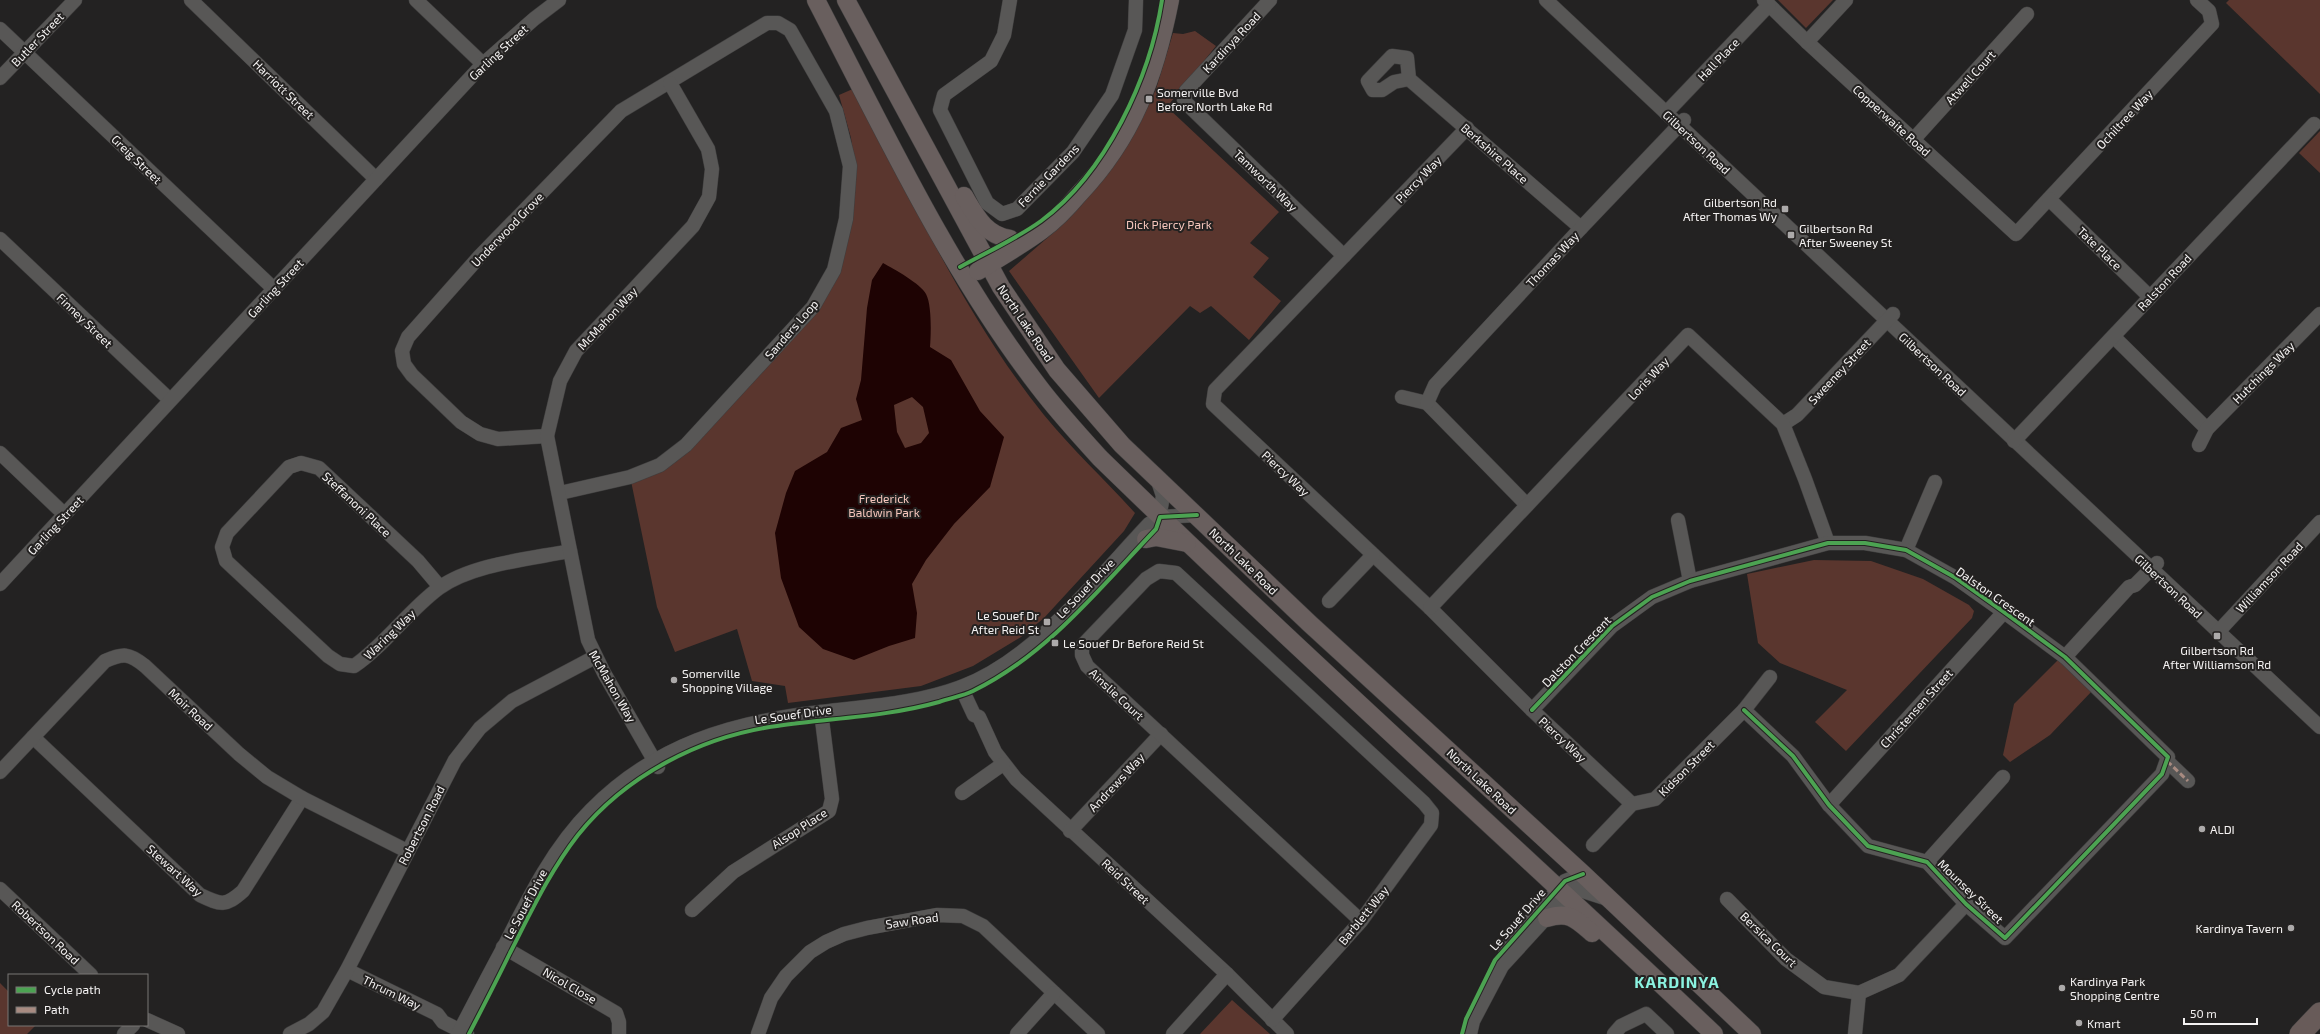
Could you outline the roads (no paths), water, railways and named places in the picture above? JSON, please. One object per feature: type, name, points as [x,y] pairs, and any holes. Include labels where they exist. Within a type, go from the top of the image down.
[{"type":"highway","points":[[2300,1034],[2320,1013]]},
{"type":"main road","points":[[816,0],[963,273],[998,329],[1044,393],[1100,458],[1292,642],[1563,887],[1714,1034]]},
{"type":"main road","name":"North Lake Road","points":[[846,0],[985,260],[1020,316],[1058,370],[1122,445],[1309,623],[1583,874],[1752,1034]]},
{"type":"main road","points":[[985,260],[1010,239],[1042,220],[1056,208],[1087,175],[1103,154],[1120,127],[1131,102],[1151,47],[1162,0]]},
{"type":"main road","points":[[963,273],[985,260],[1026,242],[1059,216],[1092,180],[1116,149],[1137,112],[1147,89],[1159,49],[1170,0]]},
{"type":"main road","points":[[912,122],[926,136],[982,224],[994,235],[1010,239]]},
{"type":"main road","points":[[1146,539],[1156,538],[1187,543]]},
{"type":"main road","points":[[1488,787],[1504,815],[1563,872],[1563,887]]},
{"type":"main road","points":[[1547,918],[1561,914],[1574,918],[1610,949],[1646,969]]},
{"type":"street","name":"Butler Street","points":[[0,78],[75,0]]},
{"type":"street","name":"Harriott Street","points":[[191,0],[374,176]]},
{"type":"street","points":[[416,0],[481,62]]},
{"type":"street","name":"Garling Street","points":[[0,571],[61,511],[168,398],[518,22],[546,0]]},
{"type":"street","name":"Garling Street","points":[[481,62],[559,0]]},
{"type":"street","name":"Fernie Gardens","points":[[1010,0],[1004,35],[991,61],[944,95],[940,110],[987,203],[1002,214],[1017,209],[1073,152],[1112,95],[1135,30],[1136,0]]},
{"type":"street","name":"Kardinya Road","points":[[1187,104],[1184,100],[1186,91],[1270,0]]},
{"type":"street","name":"Gilbertson Road","points":[[1546,0],[1669,110]]},
{"type":"street","name":"Gilbertson Road","points":[[1557,0],[1682,123],[2152,563],[2320,727]]},
{"type":"street","points":[[1807,42],[1846,0]]},
{"type":"street","name":"Ochiltree Way","points":[[2016,234],[2212,24],[2209,11],[2197,0]]},
{"type":"street","name":"Hall Place","points":[[1669,110],[1767,2]]},
{"type":"street","name":"Copperwaite Road","points":[[1767,2],[1807,42],[2016,234]]},
{"type":"street","name":"Atwell Court","points":[[1913,140],[2027,14]]},
{"type":"street","name":"Underwood Grove","points":[[547,436],[498,439],[480,434],[461,422],[412,375],[404,364],[402,352],[408,337],[479,257],[622,111],[767,23],[778,23]]},
{"type":"street","name":"Sanders Loop","points":[[560,493],[636,475],[660,466],[686,445],[813,307],[834,270],[846,220],[850,166],[836,111],[790,30],[778,23]]},
{"type":"street","name":"Greig Street","points":[[0,28],[271,287]]},
{"type":"street","name":"Berkshire Place","points":[[1409,79],[1581,228]]},
{"type":"street","name":"McMahon Way","points":[[659,762],[653,744],[641,735],[595,657],[588,640],[560,493],[547,436],[560,381],[576,351],[693,226],[709,197],[712,169],[708,149],[670,83]]},
{"type":"street","name":"Tamworth Way","points":[[1187,104],[1344,256]]},
{"type":"street","name":"Thomas Way","points":[[1427,404],[1435,385],[1581,228],[1682,123]]},
{"type":"street","name":"Ralston Road","points":[[2017,437],[2314,124]]},
{"type":"street","name":"Piercy Way","points":[[1467,128],[1215,390],[1213,404],[1430,608],[1532,710],[1632,804]]},
{"type":"street","name":"Tate Place","points":[[2050,199],[2150,297]]},
{"type":"street","name":"Finney Street","points":[[0,239],[168,398]]},
{"type":"street","name":"Hutchings Way","points":[[2199,445],[2207,429],[2320,314]]},
{"type":"street","name":"Sweeney Street","points":[[1783,424],[1797,415],[1890,317]]},
{"type":"street","name":"Loris Way","points":[[1430,608],[1688,335],[1783,424],[1805,479],[1828,544]]},
{"type":"street","points":[[2114,336],[2207,429]]},
{"type":"street","points":[[1402,397],[1427,404],[1527,505]]},
{"type":"street","points":[[0,453],[61,511]]},
{"type":"street","name":"Steffanoni Place","points":[[222,547],[227,533],[289,467],[301,463],[319,468],[418,561],[440,587]]},
{"type":"street","name":"Le Souef Drive","points":[[465,1030],[507,949],[543,888],[580,833],[614,799],[659,762],[745,732],[821,716],[889,713],[967,689],[1014,667],[1045,643],[1156,529],[1160,517],[1163,496],[1157,478]]},
{"type":"street","points":[[1906,550],[1935,482]]},
{"type":"street","name":"Garling Street","points":[[0,584],[61,511]]},
{"type":"street","points":[[1160,517],[1197,515]]},
{"type":"street","name":"Le Souef Drive","points":[[967,689],[1042,636],[1149,524],[1160,517]]},
{"type":"street","points":[[1678,520],[1690,581]]},
{"type":"street","name":"Williamson Road","points":[[2221,629],[2319,525]]},
{"type":"street","name":"Dalston Crescent","points":[[1532,710],[1612,626],[1652,597],[1690,581],[1828,544],[1865,544],[1906,550],[1956,578],[2004,612],[2065,657],[2168,757],[2167,761]]},
{"type":"street","name":"Waring Way","points":[[222,547],[226,560],[328,656],[340,664],[354,666],[369,656],[425,599],[452,580],[480,570],[570,551]]},
{"type":"street","points":[[1329,601],[1373,555]]},
{"type":"street","points":[[2065,657],[2129,587],[2135,585],[2152,563]]},
{"type":"street","name":"Ainslie Court","points":[[1361,921],[1087,666],[1082,655],[1082,646],[1146,579],[1159,571],[1176,573],[1424,803]]},
{"type":"street","name":"Christensen Street","points":[[1829,805],[2004,612]]},
{"type":"street","name":"Gilbertson Road","points":[[2221,629],[2320,716]]},
{"type":"street","name":"Moir Road","points":[[0,772],[105,661],[121,654],[136,658],[239,754],[267,777],[302,798],[407,851]]},
{"type":"street","name":"Robertson Road","points":[[290,1034],[309,1024],[323,1012],[347,970],[455,760],[480,728],[512,701],[595,657]]},
{"type":"street","name":"Kidson Street","points":[[1632,804],[1654,799],[1744,710],[1770,677]]},
{"type":"street","name":"Reid Street","points":[[967,689],[980,712],[979,717],[994,752],[1003,764],[1070,831],[1227,974],[1287,1034]]},
{"type":"street","name":"Mounsey Street","points":[[1744,710],[1793,756],[1829,805],[1868,846],[1927,862],[1966,904],[2005,938],[2162,774],[2167,761]]},
{"type":"street","name":"Alsop Place","points":[[692,910],[733,872],[829,811],[832,799],[821,716]]},
{"type":"street","name":"Andrews Way","points":[[1070,831],[1161,734]]},
{"type":"street","name":"Stewart Way","points":[[33,738],[200,895],[217,903],[231,902],[244,891],[302,798]]},
{"type":"street","points":[[2167,761],[2188,781]]},
{"type":"street","points":[[962,793],[1003,764]]},
{"type":"street","points":[[1927,862],[2003,776]]},
{"type":"street","name":"Barblett Way","points":[[1272,1020],[1361,921],[1431,825],[1432,813],[1424,803]]},
{"type":"street","points":[[1593,845],[1632,804]]},
{"type":"street","name":"Le Souef Drive","points":[[1462,1034],[1466,1019],[1495,960],[1563,887],[1583,874]]},
{"type":"street","points":[[1563,887],[1577,889],[1608,899]]},
{"type":"street","name":"Le Souef Drive","points":[[1470,1034],[1472,1021],[1502,966],[1547,918],[1563,887]]},
{"type":"street","name":"Robertson Road","points":[[0,889],[90,974]]},
{"type":"street","name":"Bersica Court","points":[[1727,899],[1786,959],[1824,987],[1859,993]]},
{"type":"street","points":[[1855,1034],[1859,993],[1899,975],[1966,904]]},
{"type":"street","name":"Saw Road","points":[[758,1034],[771,998],[786,976],[810,952],[844,934],[906,920],[937,915],[963,916],[983,926],[1098,1034]]},
{"type":"street","name":"Nicol Close","points":[[507,949],[616,1013],[619,1022],[619,1034]]},
{"type":"street","name":"Thrum Way","points":[[347,970],[437,1014],[443,1022],[465,1030]]},
{"type":"street","points":[[1176,1033],[1227,974]]},
{"type":"street","points":[[1017,1034],[1054,993]]},
{"type":"street","points":[[1614,1034],[1621,1026],[1646,1014],[1668,1034]]},
{"type":"street","points":[[148,1020],[178,1034]]},
{"type":"street","points":[[124,1034],[132,1026]]},
{"type":"place","name":"Somerville Bvd Before North Lake Rd","points":[[1149,99]]},
{"type":"place","name":"Gilbertson Rd After Thomas Wy","points":[[1785,209]]},
{"type":"place","name":"Gilbertson Rd After Sweeney St","points":[[1791,235]]},
{"type":"place","name":"Le Souef Dr After Reid St","points":[[1047,622]]},
{"type":"place","name":"Gilbertson Rd After Williamson Rd","points":[[2217,636]]},
{"type":"place","name":"Le Souef Dr Before Reid St","points":[[1055,643]]},
{"type":"place","name":"Somerville Shopping Village","points":[[674,680]]},
{"type":"place","name":"ALDI","points":[[2202,829]]},
{"type":"place","name":"Kardinya Tavern","points":[[2291,928]]},
{"type":"place","name":"Kardinya Park Shopping Centre","points":[[2062,988]]},
{"type":"place","name":"Kmart","points":[[2079,1023]]},
{"type":"district","name":"KARDINYA","points":[[1677,981]]},
{"type":"park label","name":"Dick Piercy Park","points":[[1169,224]]},
{"type":"park label","name":"Frederick Baldwin Park","points":[[884,505]]}]
